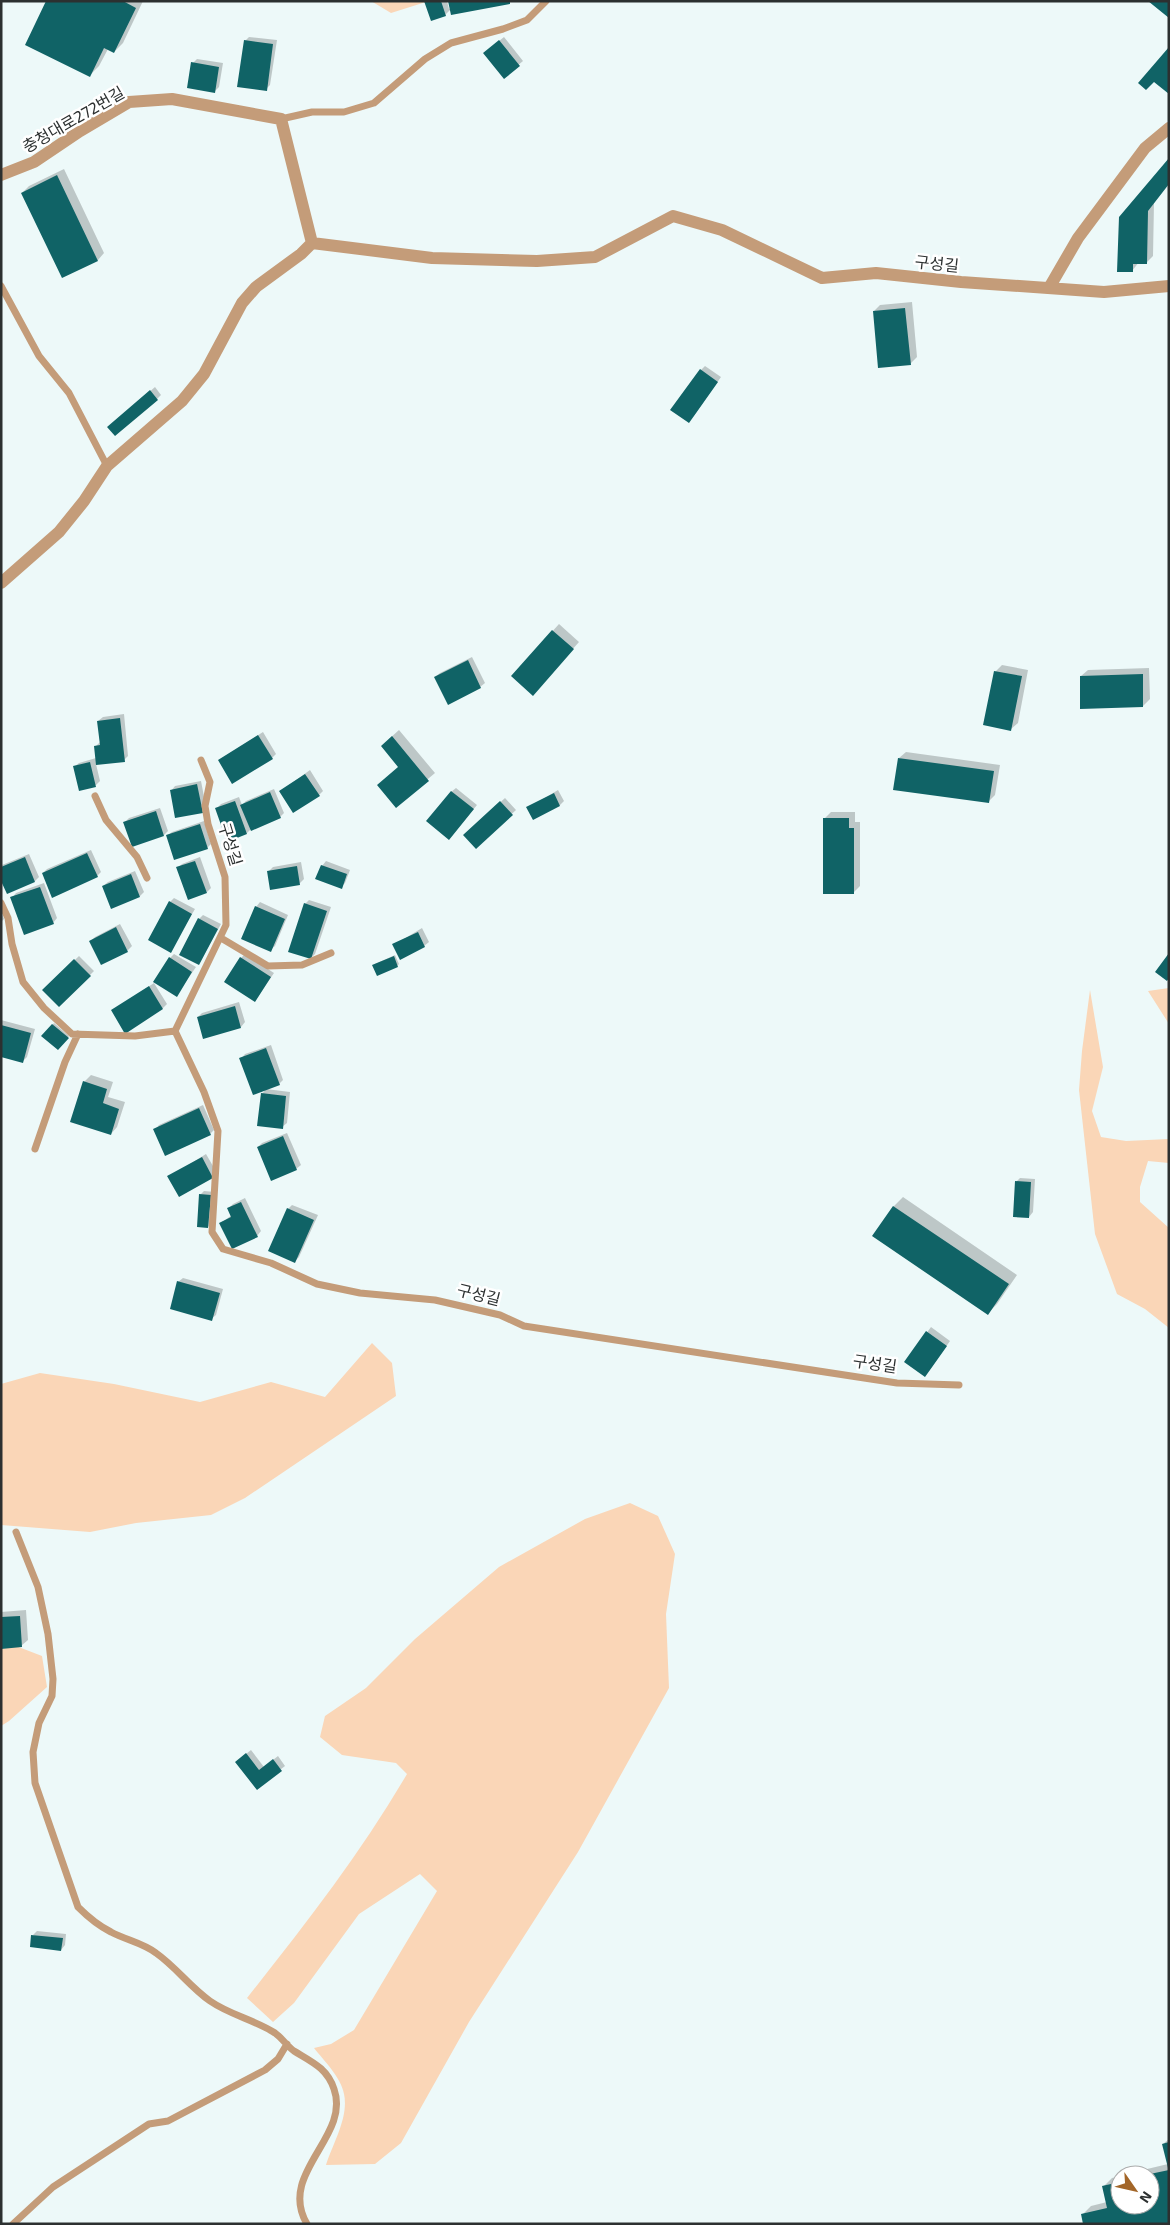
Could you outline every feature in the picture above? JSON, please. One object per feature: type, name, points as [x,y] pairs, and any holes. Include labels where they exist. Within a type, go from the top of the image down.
[{"type":"street","name":"충청대로272번길","points":[[1,175],[34,162],[80,131],[130,102],[172,99],[281,119]]},
{"type":"street","points":[[1,583],[59,532],[107,466],[182,401],[204,374],[242,303],[256,287],[301,254],[312,243],[281,119]]},
{"type":"street","points":[[1049,288],[1078,238],[1145,148],[1169,128]]},
{"type":"street","name":"구성길","points":[[312,243],[432,258],[537,261],[595,257],[673,216],[722,230],[822,278],[876,273],[1104,292],[1169,286]]},
{"type":"lane","points":[[281,119],[312,112],[344,112],[374,103],[425,59],[451,43],[504,30],[528,20],[546,1]]},
{"type":"lane","points":[[1,286],[39,356],[69,393],[107,466]]},
{"type":"lane","name":"구성길","points":[[201,760],[210,782],[205,806],[208,824],[225,877],[226,925],[176,1031],[204,1092],[218,1132],[212,1232],[223,1249],[271,1263],[317,1284],[360,1293],[434,1300],[500,1315],[532,1328],[897,1383],[959,1385]]},
{"type":"lane","points":[[94,796],[106,820],[137,857],[147,878]]},
{"type":"lane","points":[[1,903],[8,918],[12,944],[23,982],[44,1008],[72,1034],[135,1036],[176,1031]]},
{"type":"lane","points":[[221,938],[268,966],[302,965],[330,953]]},
{"type":"lane","points":[[36,1148],[64,1062],[78,1034]]},
{"type":"lane","points":[[16,1532],[38,1587],[48,1634],[53,1679],[52,1696],[39,1723],[33,1752],[35,1783],[78,1907],[112,1933],[156,1953],[196,1991],[212,2002],[275,2033],[287,2044],[316,2063],[327,2074],[335,2091],[335,2120],[314,2154],[301,2184],[300,2201],[307,2224]]},
{"type":"lane","points":[[13,2224],[53,2187],[149,2124],[168,2121],[265,2070],[278,2059],[287,2044]]},
{"type":"shaded area","points":[[371,1],[429,1],[391,13]]},
{"type":"shaded area","points":[[1169,988],[1169,1024],[1148,991]]},
{"type":"shaded area","points":[[1090,990],[1103,1067],[1092,1111],[1101,1137],[1126,1141],[1169,1139],[1169,1163],[1148,1161],[1140,1187],[1140,1202],[1169,1228],[1169,1328],[1145,1309],[1117,1294],[1095,1234],[1079,1090]]},
{"type":"shaded area","points":[[372,1343],[392,1363],[396,1396],[245,1498],[211,1515],[136,1523],[90,1532],[1,1525],[1,1384],[40,1373],[114,1384],[200,1402],[271,1382],[325,1397]]},
{"type":"shaded area","points":[[630,1503],[658,1516],[675,1554],[666,1614],[669,1688],[578,1852],[469,2022],[401,2143],[375,2164],[326,2165],[342,2121],[345,2103],[339,2081],[332,2069],[314,2048],[331,2044],[354,2030],[437,1891],[420,1874],[359,1914],[294,2003],[273,2022],[247,1998],[351,1861],[407,1774],[396,1763],[342,1755],[320,1737],[325,1716],[366,1688],[415,1639],[499,1567],[585,1519]]},
{"type":"shaded area","points":[[16,1646],[42,1656],[47,1687],[1,1726],[1,1649]]},
{"type":"building","points":[[46,1],[123,1],[136,8],[114,53],[104,48],[90,77],[25,45]]},
{"type":"building","points":[[424,1],[441,1],[446,16],[431,21]]},
{"type":"building","points":[[448,1],[510,1],[510,4],[451,15]]},
{"type":"building","points":[[1148,1],[1169,1],[1169,18]]},
{"type":"building","points":[[244,40],[273,44],[267,91],[237,87]]},
{"type":"building","points":[[499,40],[520,66],[504,79],[483,53]]},
{"type":"building","points":[[1169,47],[1169,94],[1154,82],[1146,90],[1138,83]]},
{"type":"building","points":[[191,62],[219,67],[215,93],[187,88]]},
{"type":"building","points":[[1169,158],[1169,184],[1148,211],[1147,264],[1133,264],[1133,272],[1117,272],[1119,217]]},
{"type":"building","points":[[57,175],[98,261],[62,278],[21,193]]},
{"type":"building","points":[[905,308],[911,365],[878,368],[873,311]]},
{"type":"building","points":[[700,369],[718,382],[689,423],[670,410]]},
{"type":"building","points":[[150,390],[158,400],[115,436],[107,427]]},
{"type":"building","points":[[552,630],[574,649],[533,696],[511,676]]},
{"type":"building","points":[[468,660],[481,688],[448,705],[434,677]]},
{"type":"building","points":[[994,671],[1022,676],[1011,731],[983,725]]},
{"type":"building","points":[[1143,674],[1143,707],[1080,709],[1080,676]]},
{"type":"building","points":[[120,718],[125,762],[96,765],[94,746],[100,745],[97,721]]},
{"type":"building","points":[[258,735],[273,759],[232,784],[218,760]]},
{"type":"building","points":[[392,736],[429,781],[396,808],[377,785],[398,767],[381,746]]},
{"type":"building","points":[[898,758],[994,771],[989,803],[893,790]]},
{"type":"building","points":[[90,762],[96,787],[79,791],[73,766]]},
{"type":"building","points":[[305,774],[320,796],[293,813],[279,791]]},
{"type":"building","points":[[197,784],[203,813],[175,818],[170,790]]},
{"type":"building","points":[[451,791],[474,809],[449,840],[426,821]]},
{"type":"building","points":[[270,792],[281,818],[251,831],[240,805]]},
{"type":"building","points":[[554,793],[560,806],[533,820],[526,807]]},
{"type":"building","points":[[235,801],[247,834],[227,842],[215,808]]},
{"type":"building","points":[[500,801],[513,815],[476,849],[463,835]]},
{"type":"building","points":[[156,811],[164,836],[132,847],[123,822]]},
{"type":"building","points":[[823,818],[849,818],[849,828],[854,828],[854,894],[823,894]]},
{"type":"building","points":[[200,824],[208,849],[174,860],[166,835]]},
{"type":"building","points":[[87,853],[98,877],[52,898],[42,873]]},
{"type":"building","points":[[25,857],[35,882],[7,894],[1,881],[1,867]]},
{"type":"building","points":[[195,861],[207,893],[188,900],[176,867]]},
{"type":"building","points":[[321,865],[347,874],[342,889],[315,879]]},
{"type":"building","points":[[297,866],[300,885],[270,890],[267,871]]},
{"type":"building","points":[[131,874],[140,897],[111,909],[102,886]]},
{"type":"building","points":[[40,887],[54,924],[24,935],[10,897]]},
{"type":"building","points":[[169,901],[192,914],[171,953],[148,940]]},
{"type":"building","points":[[304,903],[327,911],[311,959],[288,952]]},
{"type":"building","points":[[255,906],[285,919],[271,952],[241,939]]},
{"type":"building","points":[[198,918],[218,929],[199,965],[179,955]]},
{"type":"building","points":[[116,927],[128,952],[101,965],[89,941]]},
{"type":"building","points":[[418,932],[425,947],[400,960],[392,944]]},
{"type":"building","points":[[1169,953],[1169,978],[1167,981],[1155,972]]},
{"type":"building","points":[[394,956],[398,967],[377,976],[372,965]]},
{"type":"building","points":[[169,957],[192,972],[177,997],[153,982]]},
{"type":"building","points":[[240,957],[271,977],[255,1002],[224,982]]},
{"type":"building","points":[[74,959],[91,976],[59,1007],[42,990]]},
{"type":"building","points":[[149,986],[163,1009],[125,1034],[111,1010]]},
{"type":"building","points":[[235,1006],[241,1028],[203,1039],[197,1017]]},
{"type":"building","points":[[52,1024],[69,1038],[58,1050],[41,1036]]},
{"type":"building","points":[[1,1025],[31,1033],[23,1063],[1,1057]]},
{"type":"building","points":[[266,1048],[280,1085],[253,1095],[239,1058]]},
{"type":"building","points":[[83,1081],[107,1089],[103,1103],[119,1109],[111,1135],[70,1122]]},
{"type":"building","points":[[261,1093],[286,1096],[283,1129],[257,1126]]},
{"type":"building","points":[[199,1108],[211,1135],[165,1156],[153,1129]]},
{"type":"building","points":[[283,1136],[297,1170],[271,1181],[257,1147]]},
{"type":"building","points":[[202,1157],[213,1178],[179,1197],[167,1176]]},
{"type":"building","points":[[1015,1181],[1031,1182],[1029,1218],[1013,1217]]},
{"type":"building","points":[[199,1194],[211,1195],[208,1228],[197,1227]]},
{"type":"building","points":[[241,1202],[258,1237],[232,1249],[219,1223],[231,1217],[227,1208]]},
{"type":"building","points":[[893,1206],[1009,1284],[988,1315],[872,1236]]},
{"type":"building","points":[[287,1208],[314,1220],[295,1263],[268,1251]]},
{"type":"building","points":[[177,1281],[220,1293],[212,1321],[170,1309]]},
{"type":"building","points":[[926,1331],[947,1346],[925,1377],[904,1362]]},
{"type":"building","points":[[20,1616],[22,1647],[1,1649],[1,1617]]},
{"type":"building","points":[[246,1753],[259,1770],[273,1759],[282,1771],[257,1790],[235,1762]]},
{"type":"building","points":[[31,1935],[63,1938],[61,1951],[30,1947]]},
{"type":"building","points":[[1169,2142],[1169,2168],[1168,2168],[1162,2144]]},
{"type":"building","points":[[1169,2170],[1169,2224],[1083,2224],[1081,2214],[1107,2208],[1102,2186],[1110,2184],[1110,2215],[1160,2215],[1160,2172]]}]
